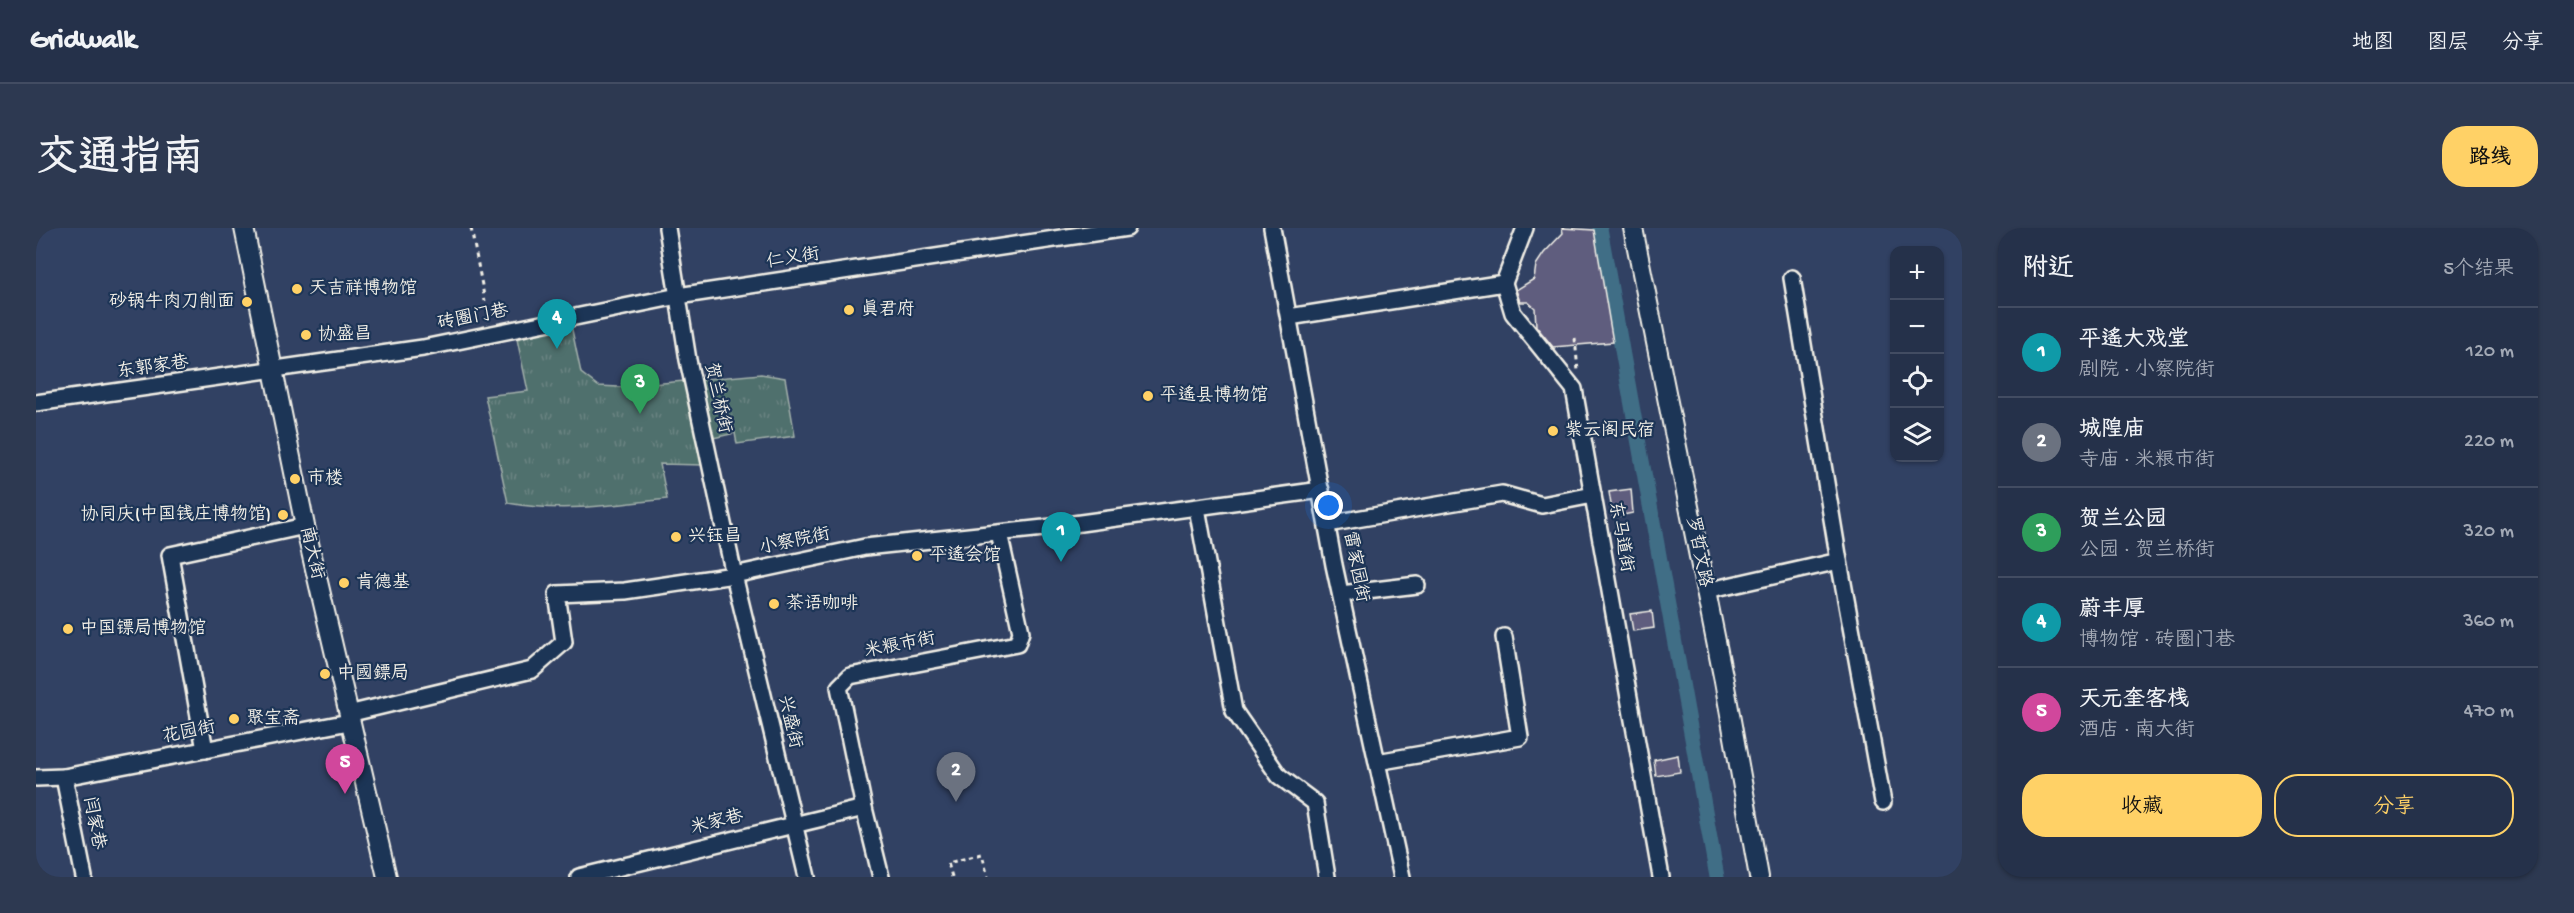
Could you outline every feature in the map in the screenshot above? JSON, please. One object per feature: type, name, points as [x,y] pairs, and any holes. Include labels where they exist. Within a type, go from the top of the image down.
[{"type":"street","name":"南大街","points":[[244,228],[275,370],[305,526],[387,877]]},
{"type":"street","name":"贺兰桥街","points":[[668,228],[688,360],[734,575]]},
{"type":"street","name":"仁义街","points":[[678,296],[1127,228]]},
{"type":"street","name":"雷家园街","points":[[1272,228],[1341,594],[1402,877]]},
{"type":"street","points":[[1288,317],[1504,283],[1525,228]]},
{"type":"street","name":"罗哲文路","points":[[1633,228],[1706,591],[1758,877]]},
{"type":"street","points":[[1792,278],[1839,561],[1883,802]]},
{"type":"street","name":"东马道街","points":[[1504,283],[1512,313],[1574,389],[1660,877]]},
{"type":"street","name":"砖圈门巷","points":[[275,370],[423,348],[678,296]]},
{"type":"street","name":"东郭家巷","points":[[36,403],[275,370]]},
{"type":"street","name":"小察院街","points":[[349,718],[532,670],[564,642],[557,594],[625,591],[734,575],[865,547],[1197,508],[1321,490]]},
{"type":"street","points":[[1327,524],[1502,494],[1542,505],[1593,495]]},
{"type":"street","points":[[1197,508],[1234,711],[1279,776],[1315,803],[1327,877]]},
{"type":"street","points":[[205,750],[170,555],[305,526]]},
{"type":"street","name":"米粮市街","points":[[881,877],[839,687],[850,676],[1017,644],[1021,632],[999,532]]},
{"type":"street","points":[[1706,591],[1839,561]]},
{"type":"street","name":"兴盛街","points":[[734,575],[807,877]]},
{"type":"street","points":[[1341,594],[1417,585]]},
{"type":"street","points":[[1377,762],[1520,737],[1504,637]]},
{"type":"street","name":"花园街","points":[[36,778],[64,777],[205,750],[349,718]]},
{"type":"street","name":"闫家巷","points":[[64,777],[84,877]]},
{"type":"street","name":"米家巷","points":[[579,877],[864,808]]},
{"type":"path","points":[[471,228],[485,301]]},
{"type":"path","points":[[1574,389],[1580,388],[1575,338]]},
{"type":"path","points":[[952,877],[948,862],[982,854],[988,876],[981,877]]},
{"type":"green space","points":[[571,325],[581,373],[598,386],[619,387],[761,374],[785,378],[795,436],[737,444],[735,433],[700,441],[703,465],[660,464],[667,499],[567,508],[508,503],[485,396],[528,391],[517,339]]},
{"type":"building","points":[[1562,228],[1594,230],[1613,342],[1553,347],[1536,326],[1535,308],[1528,302],[1520,302],[1516,290],[1534,279],[1536,265],[1563,233]]},
{"type":"building","points":[[1631,489],[1633,513],[1613,517],[1609,492]]},
{"type":"building","points":[[1652,611],[1654,628],[1633,631],[1630,614]]},
{"type":"building","points":[[1678,755],[1680,772],[1656,776],[1654,760]]},
{"type":"waterway","points":[[1600,228],[1717,877]]},
{"type":"place","name":"天吉祥博物馆","points":[[297,289]]},
{"type":"place","name":"砂锅牛肉刀削面","points":[[247,302]]},
{"type":"place","name":"真君府","points":[[849,310]]},
{"type":"place","name":"协盛昌","points":[[306,335]]},
{"type":"place","name":"蔚丰厚","points":[[557,349]]},
{"type":"place","name":"平遥县博物馆","points":[[1148,396]]},
{"type":"place","name":"贺兰公园","points":[[640,414]]},
{"type":"place","name":"紫云阁民宿","points":[[1553,431]]},
{"type":"place","name":"市楼","points":[[295,479]]},
{"type":"place","name":"协同庆(中国钱庄博物馆)","points":[[283,515]]},
{"type":"place","name":"兴钰昌","points":[[676,537]]},
{"type":"place","name":"平遥会馆","points":[[917,556]]},
{"type":"place","name":"平遥大戏堂","points":[[1061,562]]},
{"type":"place","name":"肯德基","points":[[344,583]]},
{"type":"place","name":"茶语咖啡","points":[[774,604]]},
{"type":"place","name":"中国镖局博物馆","points":[[68,629]]},
{"type":"place","name":"中國鏢局","points":[[325,674]]},
{"type":"place","name":"聚宝斋","points":[[234,719]]},
{"type":"place","name":"天元奎客栈","points":[[345,794]]},
{"type":"place","name":"城隍庙","points":[[956,802]]}]
